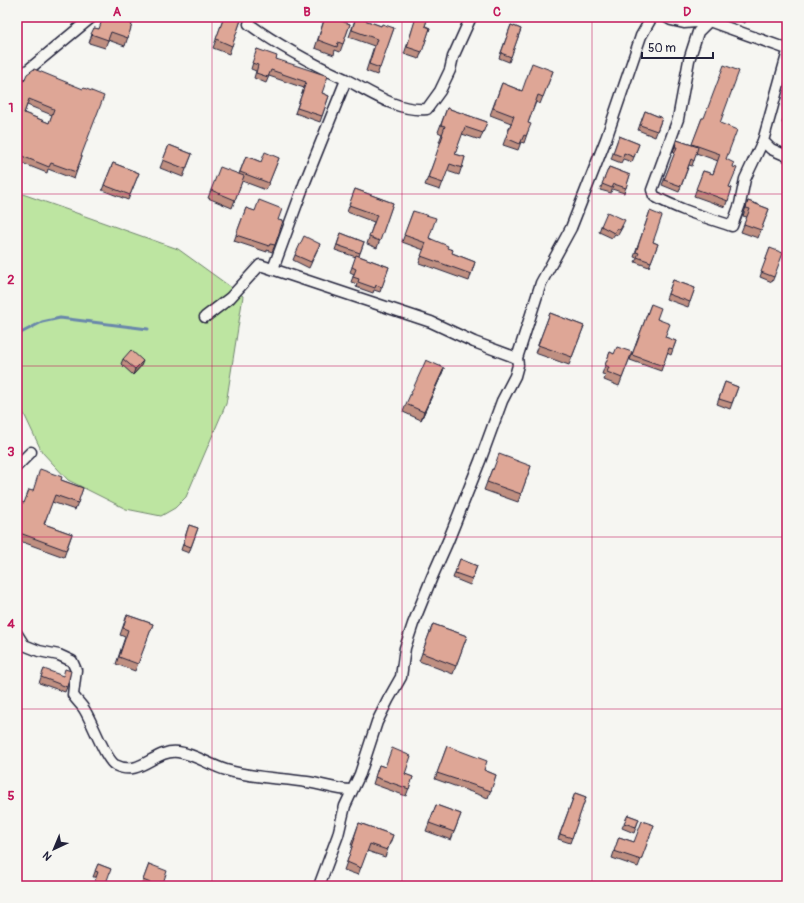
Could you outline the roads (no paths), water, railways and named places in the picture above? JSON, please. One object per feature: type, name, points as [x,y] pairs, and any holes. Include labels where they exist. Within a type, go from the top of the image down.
[{"type":"street","points":[[17,76],[39,61],[92,17]]},
{"type":"street","points":[[251,17],[249,24],[270,40],[312,64],[384,100],[417,110],[428,109],[440,91],[471,17]]},
{"type":"street","points":[[318,886],[338,836],[346,806],[360,774],[377,722],[401,676],[405,648],[413,624],[480,461],[502,401],[513,382],[518,365],[517,358],[541,283],[571,228],[606,139],[641,36],[652,17]]},
{"type":"street","points":[[666,17],[684,23],[709,19],[787,50]]},
{"type":"street","points":[[709,19],[698,32],[689,60],[678,120],[652,190],[654,196],[669,205],[732,226],[740,204],[745,179],[762,141],[787,55]]},
{"type":"street","points":[[273,269],[305,182],[346,80]]},
{"type":"street","points":[[762,141],[771,149],[787,156]]},
{"type":"street","points":[[205,317],[230,298],[260,265],[431,322],[474,342],[517,358]]},
{"type":"street","points":[[17,466],[31,452]]},
{"type":"street","points":[[17,634],[24,645],[39,651],[59,655],[72,661],[76,670],[72,695],[84,708],[104,750],[113,764],[122,768],[132,769],[164,754],[175,752],[195,756],[224,770],[258,778],[308,782],[342,790],[352,790]]},
{"type":"waterway","points":[[17,335],[42,322],[60,318],[148,329]]}]
